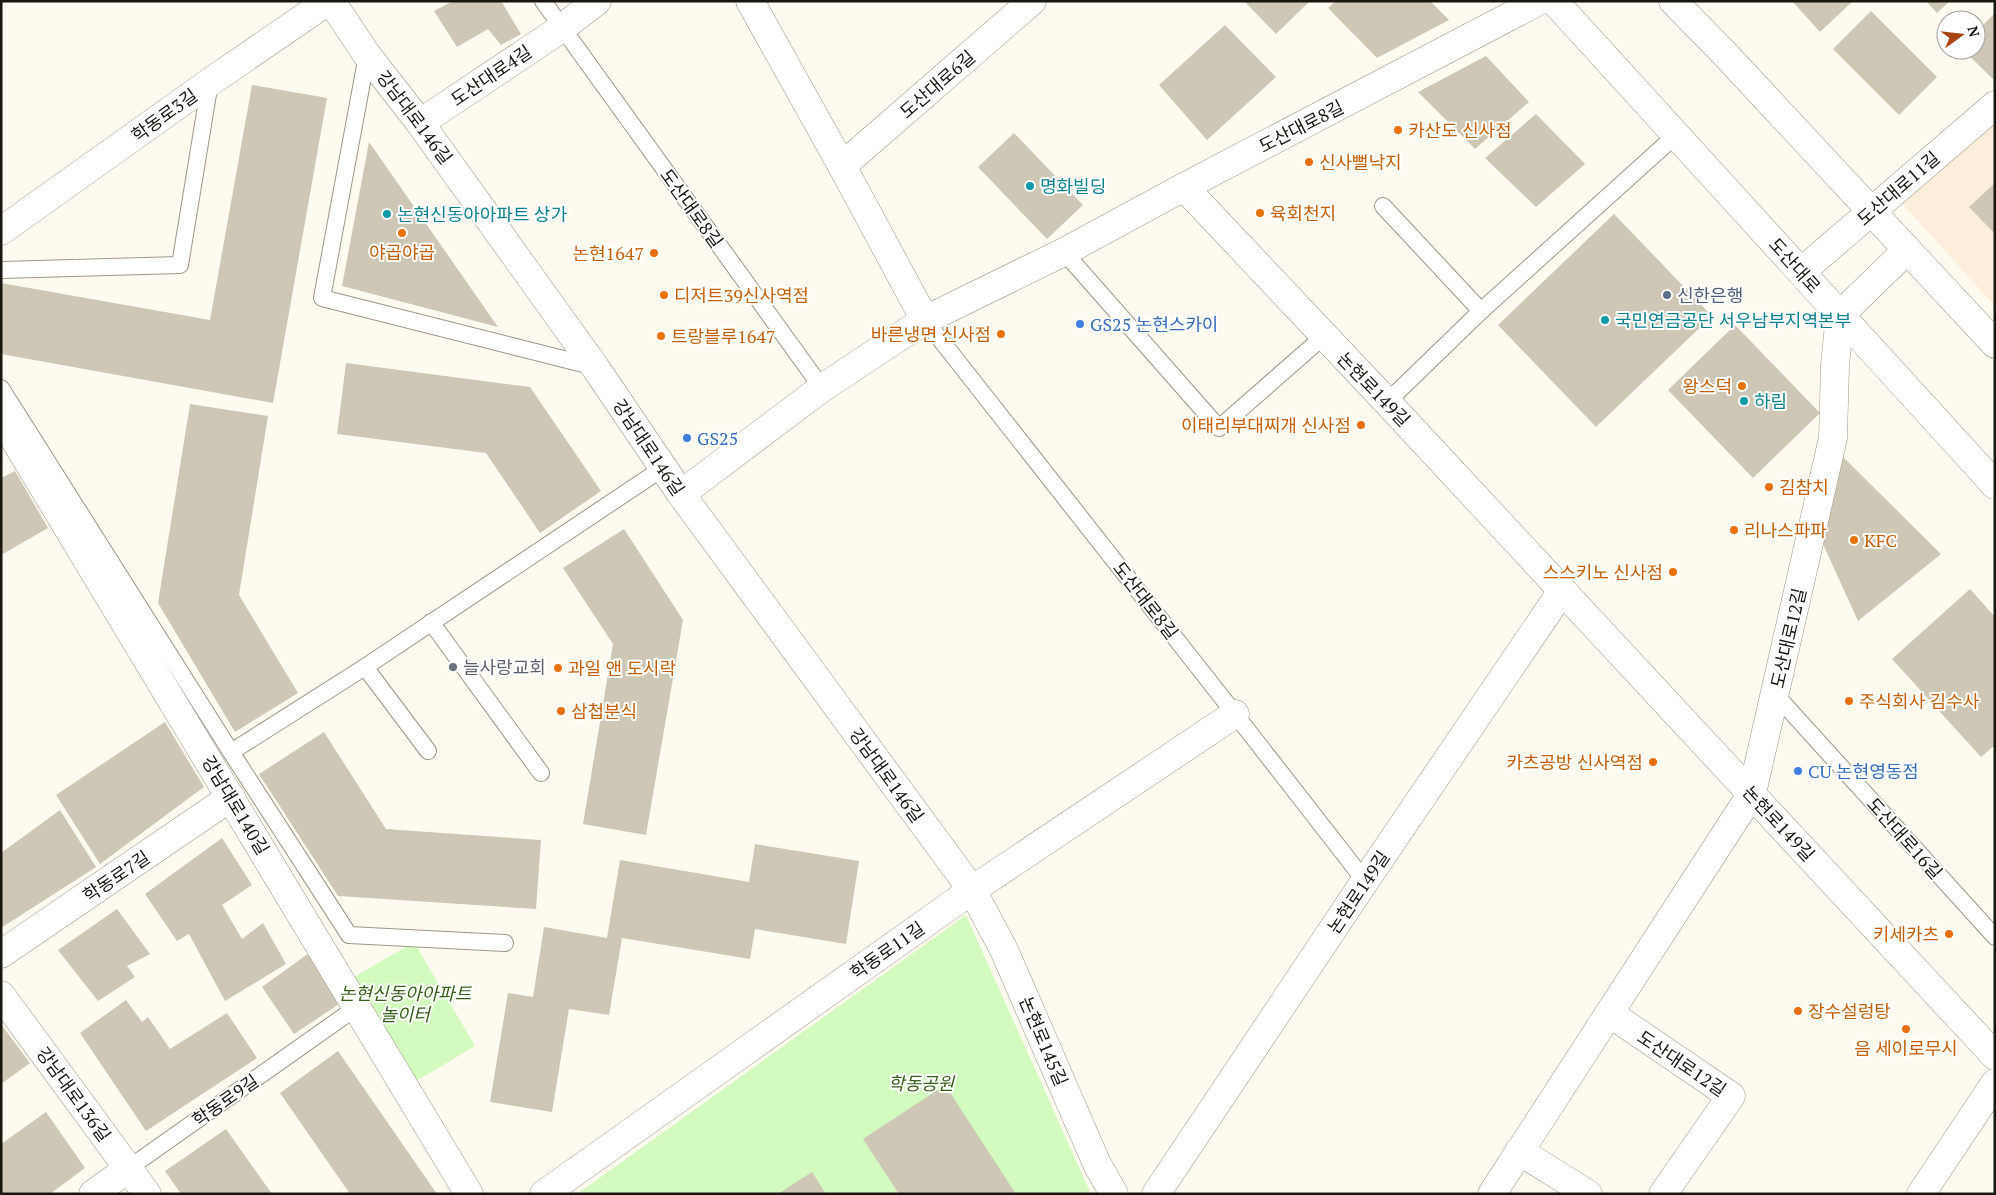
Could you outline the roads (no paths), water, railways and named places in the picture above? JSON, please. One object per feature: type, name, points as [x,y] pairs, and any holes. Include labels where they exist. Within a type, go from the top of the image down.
[{"type":"street","name":"강남대로146길","points":[[330,1],[368,55],[420,122],[595,367],[681,494],[972,890]]},
{"type":"street","name":"학동로3길","points":[[1,231],[210,82],[330,1]]},
{"type":"street","name":"도산대로4길","points":[[420,122],[562,28],[597,1]]},
{"type":"street","name":"도산대로8길","points":[[750,1],[925,320]]},
{"type":"street","name":"도산대로6길","points":[[842,166],[1032,1]]},
{"type":"street","name":"도산대로8길","points":[[681,494],[822,388],[925,320],[1064,252],[1539,1]]},
{"type":"street","name":"도산대로","points":[[1554,1],[1995,485]]},
{"type":"street","points":[[1673,1],[1724,53],[1870,212],[1995,344]]},
{"type":"street","name":"도산대로11길","points":[[1801,272],[1995,105]]},
{"type":"street","name":"논현로149길","points":[[1184,187],[1752,793],[1995,1056]]},
{"type":"street","points":[[1840,315],[1907,250]]},
{"type":"street","name":"도산대로12길","points":[[1492,1194],[1752,793],[1833,438],[1835,365],[1840,315]]},
{"type":"street","name":"강남대로140길","points":[[1,417],[469,1194]]},
{"type":"street","name":"논현로149길","points":[[1156,1194],[1365,881],[1562,592]]},
{"type":"street","name":"학동로11길","points":[[544,1194],[972,890],[1235,714]]},
{"type":"street","name":"학동로7길","points":[[1,954],[231,797]]},
{"type":"street","name":"논현로145길","points":[[972,890],[1004,950],[1097,1164],[1114,1194]]},
{"type":"street","name":"강남대로136길","points":[[1,995],[147,1194]]},
{"type":"street","name":"도산대로12길","points":[[1609,1013],[1731,1096],[1663,1194]]},
{"type":"street","points":[[1929,1190],[1995,1083]]},
{"type":"street","points":[[1520,1151],[1588,1194]]},
{"type":"street","name":"학동로9길","points":[[92,1194],[129,1168]]},
{"type":"lane","points":[[543,1],[562,28]]},
{"type":"lane","name":"도산대로8길","points":[[562,28],[822,388]]},
{"type":"lane","points":[[368,55],[322,298],[595,367]]},
{"type":"lane","points":[[1,270],[180,264],[210,82]]},
{"type":"lane","points":[[1387,402],[1481,311],[1676,134]]},
{"type":"lane","points":[[1383,206],[1481,311]]},
{"type":"lane","points":[[1064,252],[1218,428],[1324,336]]},
{"type":"lane","name":"도산대로8길","points":[[925,320],[1365,881]]},
{"type":"lane","points":[[1,388],[349,935],[505,943]]},
{"type":"lane","points":[[231,752],[366,666],[664,468]]},
{"type":"lane","points":[[431,622],[542,773]]},
{"type":"lane","points":[[366,666],[428,751]]},
{"type":"lane","name":"도산대로16길","points":[[1775,694],[1995,937]]},
{"type":"lane","name":"학동로9길","points":[[129,1168],[357,1007]]},
{"type":"place","name":"카산도 신사점","points":[[1398,130]]},
{"type":"place","name":"신사뻘낙지","points":[[1309,162]]},
{"type":"place","name":"명화빌딩","points":[[1030,186]]},
{"type":"place","name":"육회천지","points":[[1260,213]]},
{"type":"place","name":"논현신동아아파트 상가","points":[[387,214]]},
{"type":"place","name":"야곱야곱","points":[[402,233]]},
{"type":"place","name":"논현1647","points":[[654,253]]},
{"type":"place","name":"디저트39신사역점","points":[[664,295]]},
{"type":"place","name":"신한은행","points":[[1667,295]]},
{"type":"place","name":"국민연금공단 서우남부지역본부","points":[[1605,320]]},
{"type":"place","name":"GS25 논현스카이","points":[[1080,324]]},
{"type":"place","name":"바른냉면 신사점","points":[[1001,334]]},
{"type":"place","name":"트랑블루1647","points":[[661,336]]},
{"type":"place","name":"왕스덕","points":[[1742,386]]},
{"type":"place","name":"하림","points":[[1744,401]]},
{"type":"place","name":"이태리부대찌개 신사점","points":[[1361,425]]},
{"type":"place","name":"GS25","points":[[687,438]]},
{"type":"place","name":"김참치","points":[[1769,487]]},
{"type":"place","name":"리나스파파","points":[[1734,530]]},
{"type":"place","name":"KFC","points":[[1854,540]]},
{"type":"place","name":"스스키노 신사점","points":[[1673,572]]},
{"type":"place","name":"늘사랑교회","points":[[453,667]]},
{"type":"place","name":"과일 앤 도시락","points":[[558,668]]},
{"type":"place","name":"주식회사 김수사","points":[[1849,701]]},
{"type":"place","name":"삼첩분식","points":[[561,711]]},
{"type":"place","name":"카츠공방 신사역점","points":[[1653,762]]},
{"type":"place","name":"CU 논현영동점","points":[[1798,771]]},
{"type":"place","name":"키세카츠","points":[[1949,934]]},
{"type":"place","name":"장수설렁탕","points":[[1798,1011]]},
{"type":"place","name":"음 세이로무시","points":[[1906,1029]]},
{"type":"park label","name":"논현신동아아파트 놀이터","points":[[405,1003]]},
{"type":"park label","name":"학동공원","points":[[921,1083]]}]
